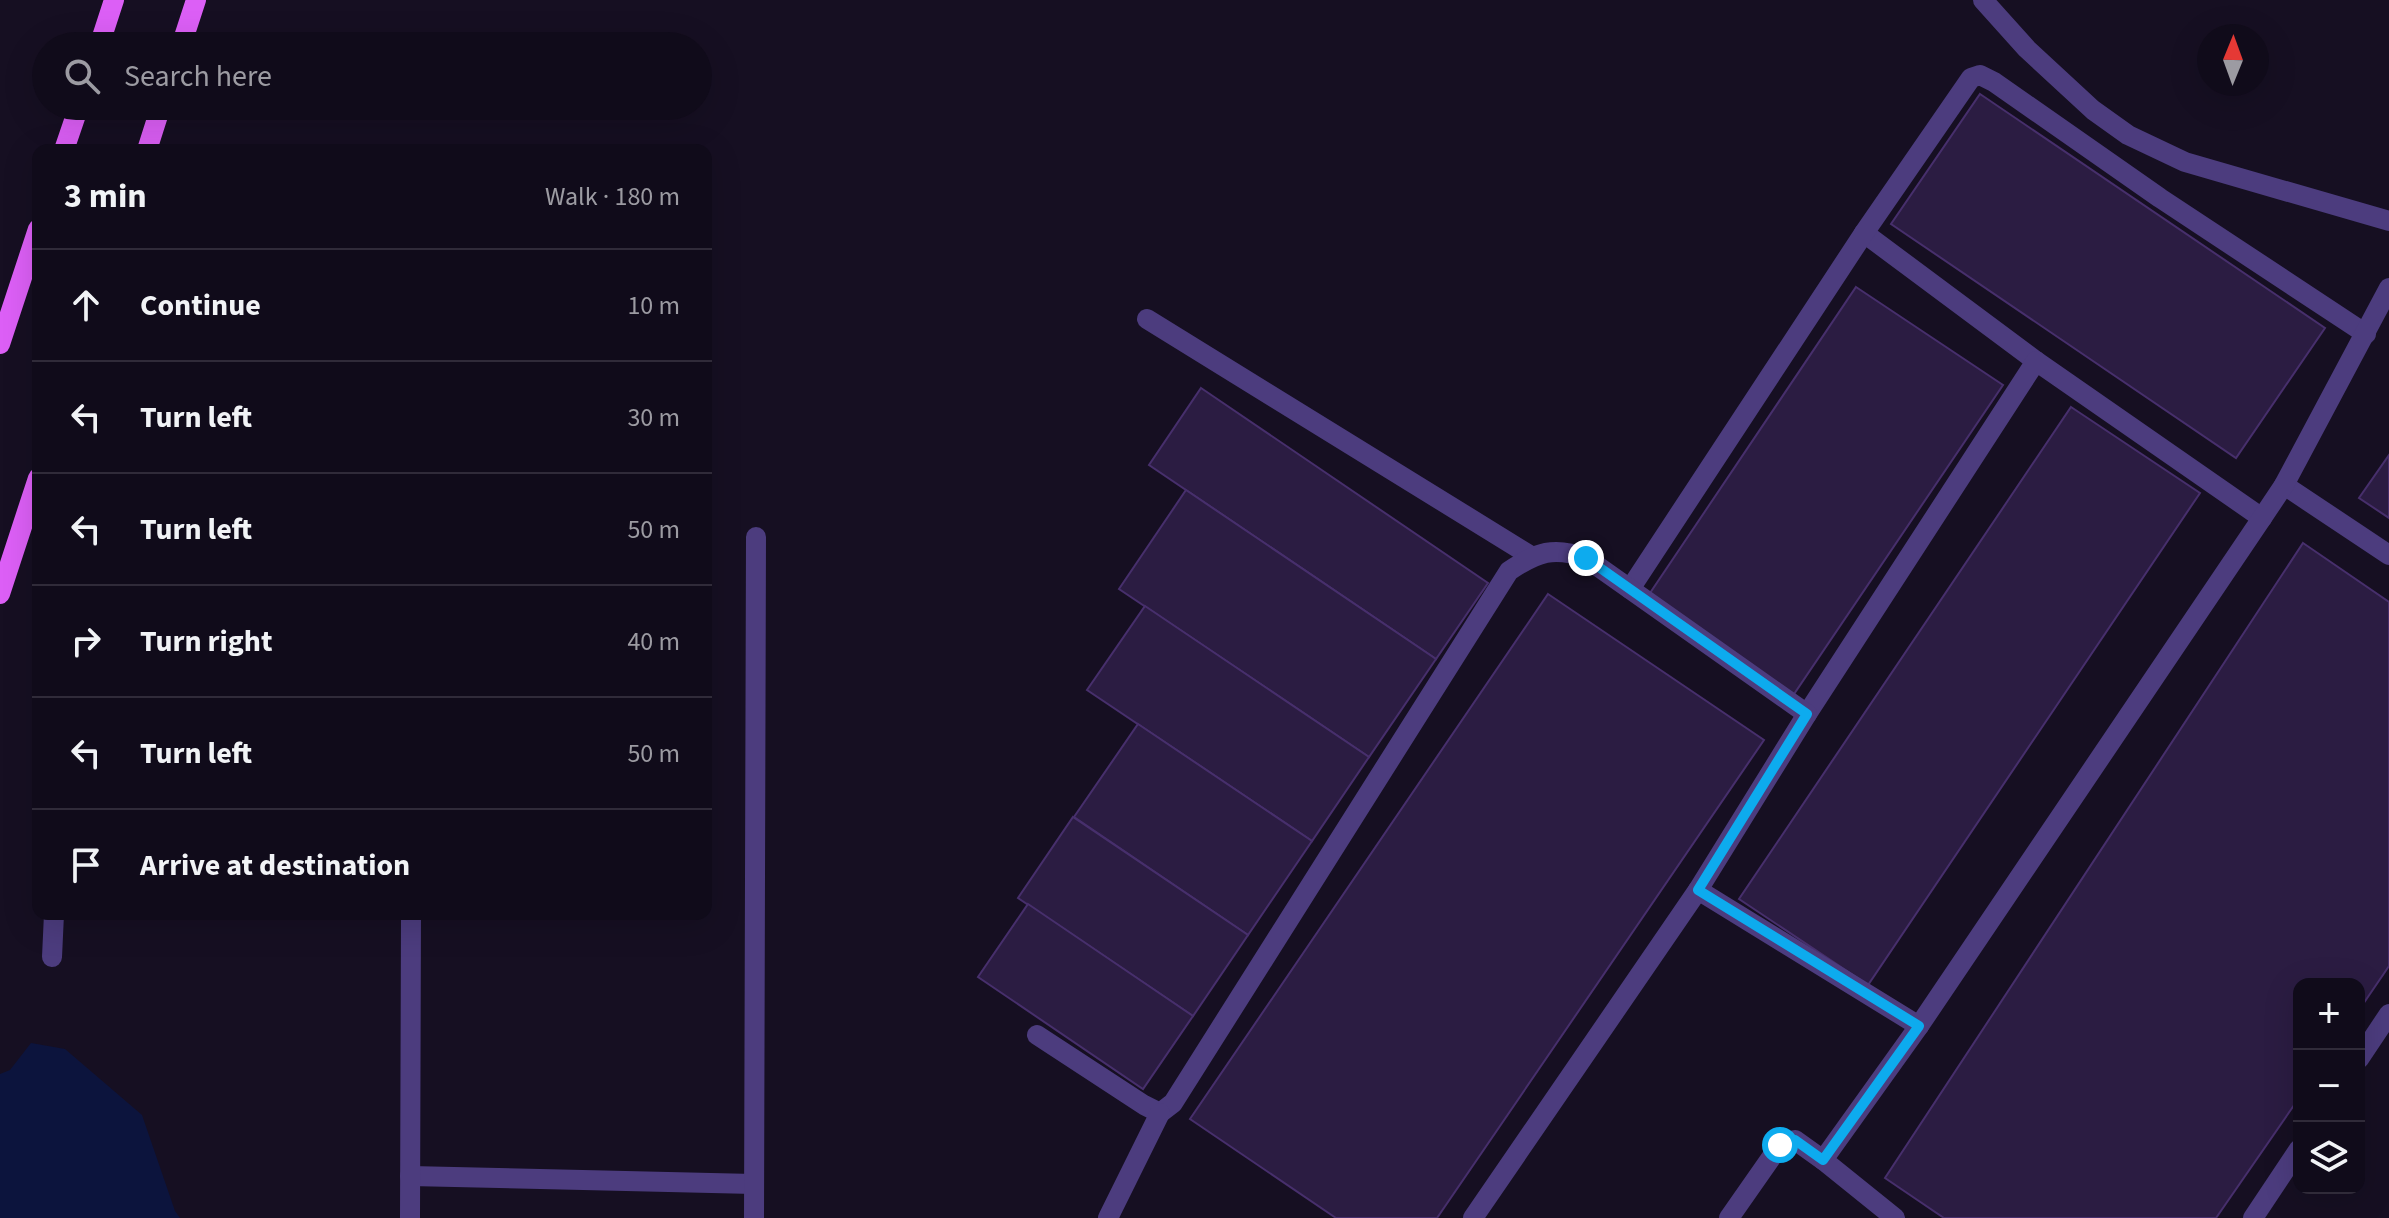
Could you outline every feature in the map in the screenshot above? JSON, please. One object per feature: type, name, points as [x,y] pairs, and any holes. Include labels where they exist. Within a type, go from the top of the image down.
[{"type":"main road","points":[[104,32],[114,0]]},
{"type":"main road","points":[[186,32],[196,0]]},
{"type":"main road","points":[[66,144],[74,120]]},
{"type":"main road","points":[[149,144],[157,120]]},
{"type":"main road","points":[[0,344],[32,247]]},
{"type":"main road","points":[[0,594],[32,496]]},
{"type":"street","points":[[1983,0],[2027,49],[2093,110],[2128,135],[2185,162],[2389,221]]},
{"type":"street","points":[[1630,589],[1864,233],[1971,78],[1980,75],[1994,82],[2160,198],[2366,334]]},
{"type":"street","points":[[1864,233],[2036,361],[2262,518]]},
{"type":"street","points":[[1823,1160],[1919,1026],[2284,485],[2389,288]]},
{"type":"street","points":[[1147,319],[1531,556]]},
{"type":"street","points":[[1473,1218],[1698,890],[1807,714],[2036,361]]},
{"type":"street","points":[[2284,485],[2389,555]]},
{"type":"street","points":[[754,1218],[756,537]]},
{"type":"street","points":[[1108,1218],[1160,1113],[1173,1103],[1509,571],[1531,556],[1564,550],[1586,558],[1807,714]]},
{"type":"street","points":[[1698,890],[1919,1026]]},
{"type":"street","points":[[52,957],[54,920]]},
{"type":"street","points":[[410,1218],[411,920]]},
{"type":"street","points":[[2365,1050],[2389,1014]]},
{"type":"street","points":[[1037,1035],[1160,1113]]},
{"type":"street","points":[[1729,1218],[1780,1145],[1795,1140],[1895,1218]]},
{"type":"street","points":[[2253,1218],[2293,1158]]},
{"type":"street","points":[[410,1176],[754,1184]]},
{"type":"shaded area","points":[[31,1043],[65,1049],[142,1115],[180,1218],[0,1218],[0,1074],[10,1070]]},
{"type":"building","points":[[1980,94],[2325,328],[2236,458],[1891,224]]},
{"type":"building","points":[[1856,287],[2003,385],[1792,697],[1646,599]]},
{"type":"building","points":[[1201,388],[1488,583],[1436,659],[1149,465]]},
{"type":"building","points":[[2071,407],[2200,493],[1868,985],[1739,899]]},
{"type":"building","points":[[2389,455],[2389,518],[2359,498]]},
{"type":"building","points":[[1186,490],[1436,659],[1369,757],[1119,589]]},
{"type":"building","points":[[2303,543],[2389,602],[2389,966],[2365,1001],[2365,978],[2293,978],[2293,1107],[2216,1218],[1944,1218],[1885,1178]]},
{"type":"building","points":[[1548,594],[1764,740],[1437,1218],[1336,1218],[1190,1119]]},
{"type":"building","points":[[1145,606],[1369,757],[1312,841],[1087,690]]},
{"type":"building","points":[[1138,724],[1312,841],[1248,935],[1074,817]]},
{"type":"building","points":[[1073,817],[1248,935],[1193,1016],[1018,898]]},
{"type":"building","points":[[1028,904],[1193,1016],[1143,1089],[978,977]]},
{"type":"route","points":[[1586,558],[1807,714],[1698,890],[1919,1026],[1823,1160],[1795,1140],[1780,1145]]}]
